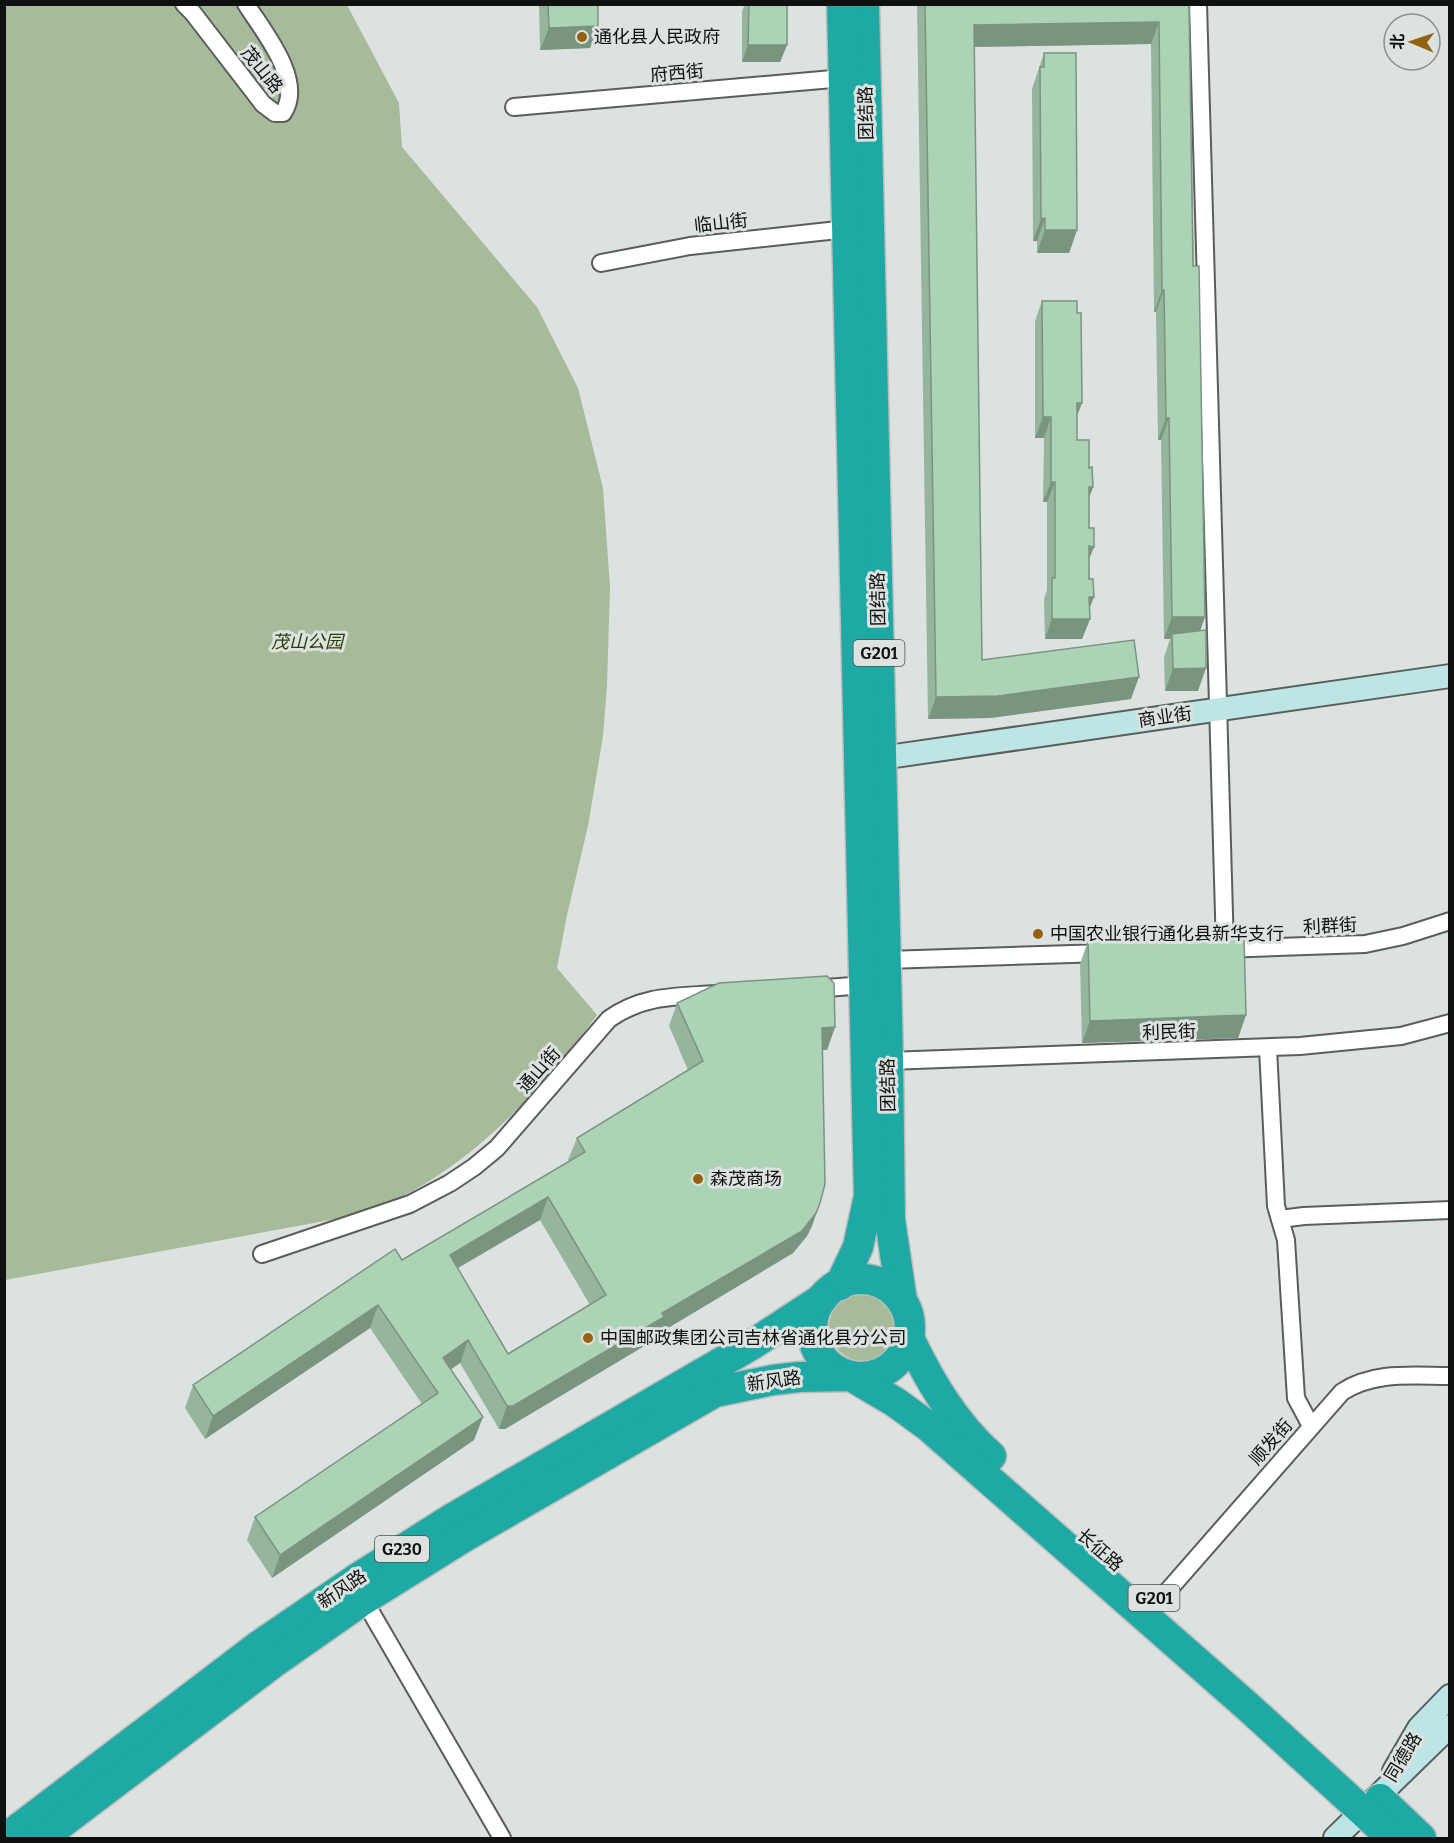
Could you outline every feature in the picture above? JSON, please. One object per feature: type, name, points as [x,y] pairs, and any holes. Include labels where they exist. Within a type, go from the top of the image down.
[{"type":"highway","name":"团结路","points":[[831,1291],[858,1247],[869,1196],[842,4]]},
{"type":"highway","name":"团结路","points":[[864,4],[890,1220],[902,1301]]},
{"type":"highway","points":[[871,1280],[883,1284],[902,1301],[908,1313],[909,1338],[898,1361],[888,1370],[870,1376],[851,1377],[831,1367],[817,1350],[813,1328],[817,1307],[831,1291],[850,1281],[871,1280]]},
{"type":"highway","name":"新风路","points":[[42,1839],[273,1663],[358,1591],[453,1518],[753,1344],[831,1291]]},
{"type":"highway","name":"长征路","points":[[909,1338],[939,1393],[974,1440],[1260,1690],[1371,1805],[1392,1839]]},
{"type":"highway","name":"新风路","points":[[6,1839],[260,1645],[358,1591],[464,1537],[714,1392],[773,1380],[816,1376],[851,1377]]},
{"type":"highway","name":"长征路","points":[[851,1377],[895,1402],[950,1444],[1246,1705],[1371,1805],[1421,1839]]},
{"type":"street","name":"茂山路","points":[[184,4],[263,104],[275,113],[283,113],[288,106],[289,91],[285,67],[246,4]]},
{"type":"street","points":[[1198,4],[1225,949]]},
{"type":"street","name":"府西街","points":[[514,107],[844,78]]},
{"type":"street","name":"临山街","points":[[601,263],[690,246],[847,229]]},
{"type":"street","name":"商业街","points":[[881,758],[1449,676]]},
{"type":"street","name":"利群街","points":[[1202,950],[1365,944],[1403,936],[1449,921]]},
{"type":"street","points":[[886,960],[1120,952]]},
{"type":"street","points":[[793,990],[865,986]]},
{"type":"street","name":"通山街","points":[[262,1254],[410,1204],[450,1183],[474,1167],[497,1148],[609,1019],[621,1010],[635,1004],[662,998],[733,993]]},
{"type":"street","name":"利民街","points":[[888,1061],[1268,1048],[1374,1040],[1401,1036],[1449,1023]]},
{"type":"street","points":[[1268,1048],[1276,1206],[1286,1240],[1296,1398],[1311,1425]]},
{"type":"street","points":[[1280,1220],[1304,1216],[1449,1210]]},
{"type":"street","name":"顺发街","points":[[1158,1602],[1334,1399],[1360,1382],[1382,1377],[1449,1376]]},
{"type":"street","points":[[358,1591],[502,1839]]},
{"type":"street","name":"同德路","points":[[1371,1805],[1419,1728],[1449,1696]]},
{"type":"street","name":"同德路","points":[[1371,1805],[1449,1726]]},
{"type":"street","points":[[1335,1839],[1371,1805]]},
{"type":"green space","name":"茂山公园","points":[[5,5],[347,5],[399,103],[402,147],[537,307],[578,388],[603,488],[610,587],[603,736],[588,826],[557,968],[597,1015],[548,1076],[494,1132],[464,1157],[433,1179],[363,1214],[5,1280]]},
{"type":"green space","points":[[863,1293],[876,1296],[887,1303],[894,1314],[897,1327],[894,1340],[887,1351],[876,1358],[863,1361],[850,1358],[839,1351],[832,1340],[829,1327],[832,1314],[839,1303],[850,1296]]},
{"type":"building","points":[[548,4],[598,4],[598,26],[549,28]]},
{"type":"building","points":[[749,4],[787,4],[787,45],[748,45]]},
{"type":"building","points":[[925,4],[1189,4],[1193,266],[1199,266],[1205,617],[1172,617],[1169,418],[1166,418],[1164,290],[1162,290],[1159,22],[974,25],[982,660],[1134,640],[1139,677],[998,696],[936,697]]},
{"type":"building","points":[[1044,53],[1076,53],[1077,230],[1045,230],[1045,218],[1041,219],[1040,67],[1044,67]]},
{"type":"building","points":[[1042,301],[1077,301],[1077,313],[1081,313],[1082,403],[1077,403],[1077,440],[1089,440],[1089,468],[1092,467],[1093,487],[1089,487],[1089,528],[1094,528],[1094,547],[1089,546],[1089,579],[1093,579],[1094,597],[1089,597],[1090,619],[1052,619],[1052,578],[1055,578],[1055,482],[1051,482],[1051,417],[1043,417]]},
{"type":"building","points":[[1206,630],[1206,668],[1173,669],[1172,634]]},
{"type":"building","points":[[1244,936],[1246,1015],[1090,1021],[1088,941]]},
{"type":"building","points":[[827,976],[834,983],[835,1027],[822,1028],[825,1184],[816,1213],[802,1231],[662,1313],[664,1317],[513,1406],[507,1406],[468,1340],[443,1358],[483,1417],[280,1555],[255,1517],[438,1393],[378,1305],[213,1416],[193,1385],[395,1249],[402,1260],[585,1152],[577,1138],[703,1061],[677,1003],[719,983]],"holes":[[[548,1197],[606,1295],[508,1354],[450,1255]]]},
{"type":"place","name":"通化县人民政府","points":[[582,37]]},
{"type":"place","name":"中国农业银行通化县新华支行","points":[[1038,934]]},
{"type":"place","name":"森茂商场","points":[[698,1179]]},
{"type":"place","name":"中国邮政集团公司吉林省通化县分公司","points":[[588,1338]]}]
